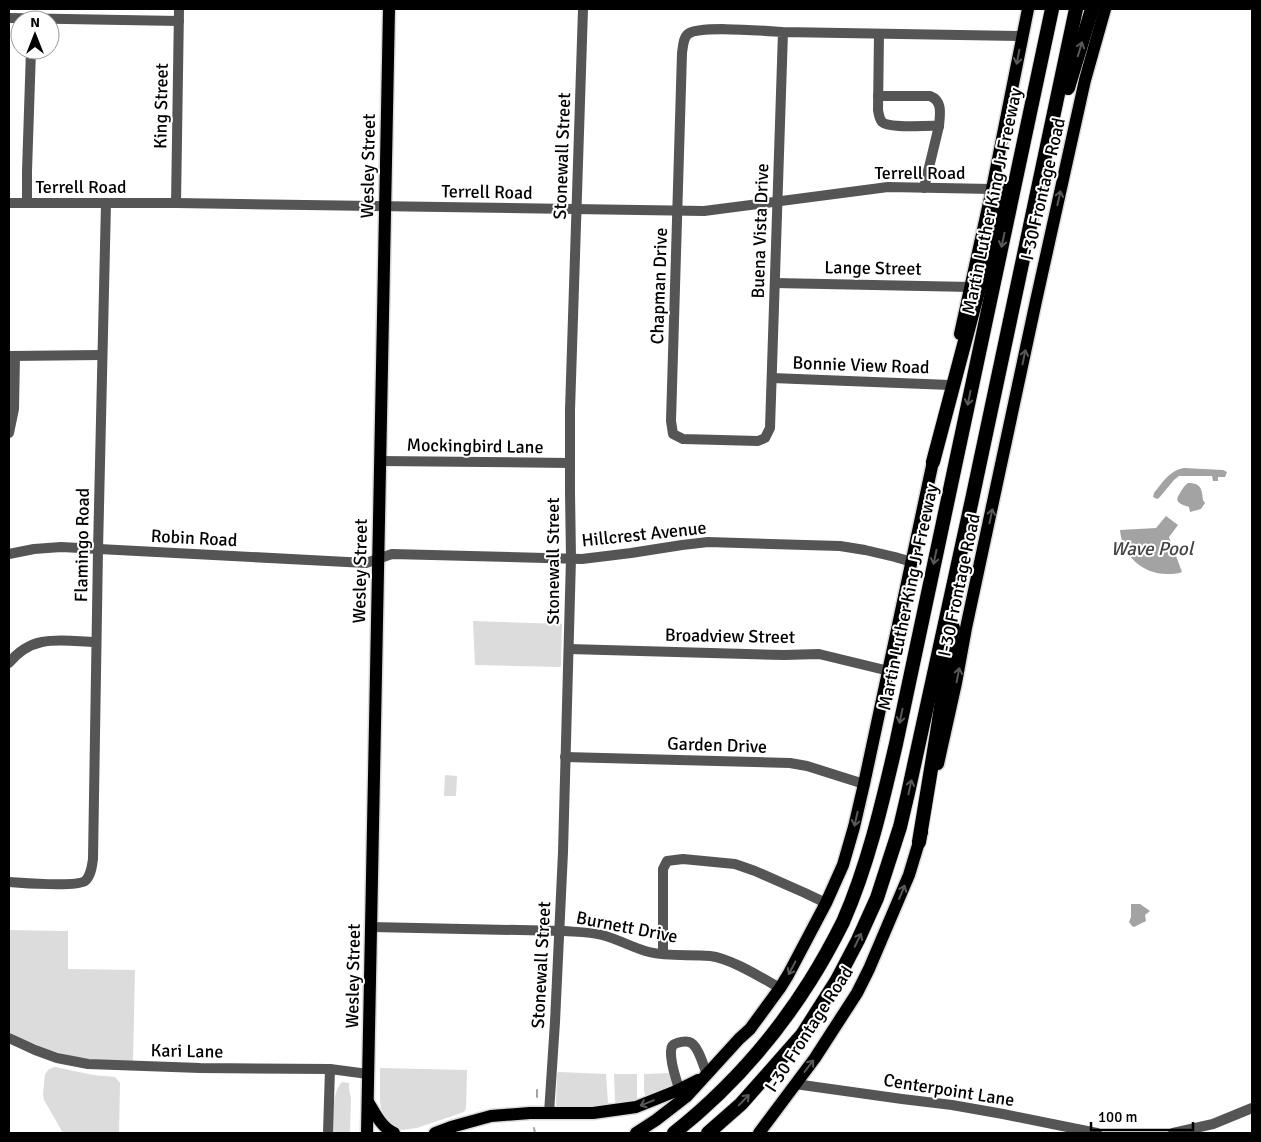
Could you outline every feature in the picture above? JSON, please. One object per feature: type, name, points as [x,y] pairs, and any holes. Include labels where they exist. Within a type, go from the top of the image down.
[{"type":"highway","name":"Martin Luther King Jr Freeway","points":[[674,1133],[719,1095],[745,1068],[802,994],[826,954],[842,922],[867,857],[896,744],[1052,9]]},
{"type":"highway","points":[[708,1133],[741,1104],[802,1035],[837,980],[877,898],[900,827],[973,495],[1076,9]]},
{"type":"highway","points":[[1040,179],[1092,9]]},
{"type":"highway","points":[[933,462],[992,235],[1039,72]]},
{"type":"highway","points":[[919,842],[938,733],[973,495]]},
{"type":"main road","name":"Wesley Street","points":[[367,1133],[388,9]]},
{"type":"main road","points":[[636,1133],[688,1096],[750,1029],[788,975],[826,903],[843,865],[854,827],[889,671],[992,189],[1028,9]]},
{"type":"main road","name":"I-30 Frontage Road","points":[[759,1133],[815,1058],[856,993],[909,875],[919,842],[956,683],[1036,300],[1085,80],[1105,9]]},
{"type":"main road","points":[[435,1133],[492,1116],[530,1112],[593,1114],[636,1107],[707,1075]]},
{"type":"main road","points":[[368,1102],[381,1123],[394,1133]]},
{"type":"street","name":"King Street","points":[[176,203],[179,9]]},
{"type":"street","name":"Stonewall Street","points":[[549,1113],[554,1050],[563,852],[571,558],[571,376],[583,9]]},
{"type":"street","points":[[60,17],[179,21]]},
{"type":"street","name":"Chapman Drive","points":[[769,432],[765,438],[758,441],[692,439],[673,434],[671,421],[682,53],[685,38],[694,31],[748,30],[783,32]]},
{"type":"street","points":[[783,32],[1022,36]]},
{"type":"street","name":"Buena Vista Drive","points":[[769,432],[783,32]]},
{"type":"street","points":[[879,34],[879,118],[885,124],[895,126],[939,126]]},
{"type":"street","points":[[27,203],[31,60]]},
{"type":"street","points":[[878,96],[930,96],[939,104],[939,126],[924,188]]},
{"type":"street","name":"Terrell Road","points":[[9,202],[704,210],[888,186],[992,189]]},
{"type":"street","name":"Flamingo Road","points":[[9,882],[69,884],[85,881],[90,873],[93,859],[106,203]]},
{"type":"street","name":"Lange Street","points":[[775,283],[971,287]]},
{"type":"street","points":[[9,433],[14,409],[12,356],[102,355]]},
{"type":"street","name":"Bonnie View Road","points":[[772,378],[950,385]]},
{"type":"street","name":"Mockingbird Lane","points":[[380,461],[570,463]]},
{"type":"street","name":"Hillcrest Avenue","points":[[378,559],[392,554],[582,559],[708,542],[840,546],[865,550],[912,562]]},
{"type":"street","name":"Robin Road","points":[[9,554],[34,549],[61,548],[366,563],[378,559]]},
{"type":"street","points":[[9,662],[22,649],[39,642],[96,642]]},
{"type":"street","name":"Broadview Street","points":[[569,649],[784,655],[819,654],[889,671]]},
{"type":"street","name":"Garden Drive","points":[[565,757],[790,763],[807,766],[864,784]]},
{"type":"street","points":[[663,954],[663,869],[667,861],[683,859],[735,864],[756,871],[826,903]]},
{"type":"street","name":"Burnett Drive","points":[[371,928],[583,932],[604,936],[650,952],[713,956],[724,959],[780,988]]},
{"type":"street","name":"Kari Lane","points":[[9,1038],[57,1058],[88,1064],[200,1068],[330,1069],[368,1074]]},
{"type":"street","points":[[679,1089],[672,1061],[671,1050],[674,1044],[689,1041],[693,1044],[697,1049],[707,1075]]},
{"type":"street","points":[[328,1133],[330,1069]]},
{"type":"street","name":"Centerpoint Lane","points":[[795,1084],[902,1100],[952,1105],[1097,1133]]},
{"type":"street","points":[[1173,1133],[1213,1124],[1252,1108]]},
{"type":"shaded area","points":[[473,621],[562,624],[561,666],[475,665]]},
{"type":"shaded area","points":[[445,775],[457,776],[456,796],[444,796]]},
{"type":"shaded area","points":[[9,930],[68,931],[68,969],[135,970],[133,1061],[102,1061],[77,1057],[42,1047],[9,1032]]},
{"type":"shaded area","points":[[55,1067],[93,1075],[115,1077],[120,1083],[119,1133],[63,1133],[44,1100],[43,1094],[45,1074],[49,1069]]},
{"type":"shaded area","points":[[380,1068],[467,1070],[466,1109],[464,1112],[417,1128],[402,1130],[397,1128],[386,1120],[381,1108]]},
{"type":"shaded area","points":[[557,1073],[606,1074],[607,1106],[604,1108],[558,1108],[556,1104]]},
{"type":"shaded area","points":[[670,1073],[672,1086],[670,1088],[649,1096],[645,1095],[644,1074]]},
{"type":"shaded area","points":[[614,1074],[637,1074],[637,1099],[634,1102],[618,1104],[615,1101]]},
{"type":"shaded area","points":[[342,1082],[349,1083],[351,1098],[350,1133],[333,1133],[336,1092]]},
{"type":"water","points":[[1184,468],[1223,470],[1227,472],[1225,477],[1218,477],[1218,481],[1213,481],[1212,476],[1179,476],[1159,498],[1153,497],[1154,493],[1167,478],[1175,471]]},
{"type":"water","points":[[1188,483],[1196,484],[1200,487],[1205,503],[1201,509],[1190,512],[1189,507],[1179,503],[1177,499],[1182,489]]},
{"type":"water","name":"Wave Pool","points":[[1166,516],[1178,525],[1169,537],[1182,572],[1178,573],[1158,573],[1142,567],[1129,555],[1120,530],[1156,528]]},
{"type":"water","points":[[1131,904],[1140,904],[1150,911],[1145,915],[1146,921],[1134,927],[1129,922]]},
{"type":"waterway","points":[[537,1090],[537,1097]]},
{"type":"waterway","points":[[534,1128],[535,1133]]}]
